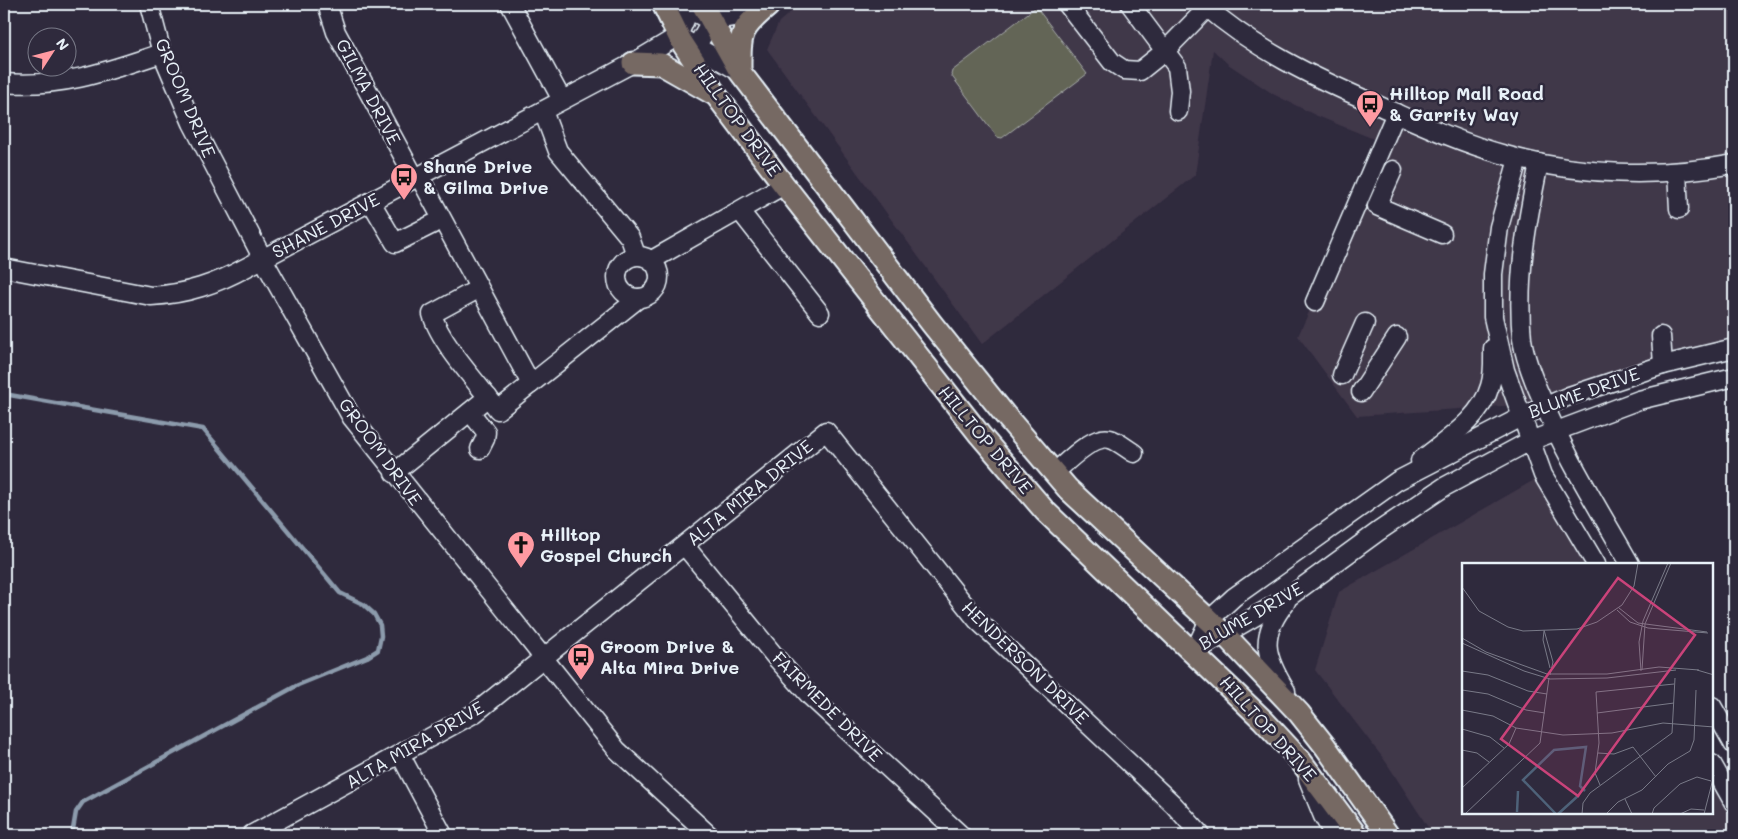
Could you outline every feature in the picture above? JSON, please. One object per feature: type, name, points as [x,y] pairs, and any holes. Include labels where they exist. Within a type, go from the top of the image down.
[{"type":"main road","name":"HILLTOP DRIVE","points":[[663,4],[678,36],[694,51],[716,95],[784,186],[968,421],[1045,510],[1263,720],[1300,760],[1356,835]]},
{"type":"main road","points":[[740,72],[740,42],[743,31],[749,22],[770,5]]},
{"type":"main road","name":"HILLTOP DRIVE","points":[[694,8],[740,72],[932,324],[1054,473],[1107,527],[1225,635],[1299,713],[1325,746],[1388,835]]},
{"type":"main road","points":[[633,63],[661,64],[716,95]]},
{"type":"street","name":"GROOM DRIVE","points":[[149,4],[162,52],[192,123],[319,364],[352,418],[617,750],[710,835]]},
{"type":"street","name":"GILMA DRIVE","points":[[328,4],[336,32],[531,384]]},
{"type":"street","points":[[510,4],[562,100]]},
{"type":"street","points":[[694,8],[730,4]]},
{"type":"street","points":[[1067,4],[1112,62],[1124,70],[1140,71],[1166,51],[1205,6],[1245,37],[1283,62],[1326,83],[1470,144],[1539,163],[1608,172],[1676,172],[1734,164]]},
{"type":"street","points":[[1130,4],[1177,67],[1180,90],[1178,111]]},
{"type":"street","points":[[694,8],[745,15],[770,5]]},
{"type":"street","points":[[678,36],[694,8]]},
{"type":"street","points":[[694,8],[694,51],[740,72]]},
{"type":"street","name":"SHANE DRIVE","points":[[4,268],[151,296],[200,289],[263,259],[372,202],[633,63],[678,36]]},
{"type":"street","points":[[4,83],[47,83],[87,77],[162,52]]},
{"type":"street","points":[[478,405],[498,410],[639,298],[647,296],[658,283],[657,267],[644,258],[630,238],[558,151],[542,111]]},
{"type":"street","points":[[1315,302],[1396,113]]},
{"type":"street","points":[[1397,480],[1474,416],[1485,400],[1491,385],[1493,274],[1499,227],[1518,158]]},
{"type":"street","points":[[1539,163],[1524,234],[1520,302],[1523,341],[1531,372],[1554,430],[1629,563]]},
{"type":"street","points":[[1393,170],[1377,206],[1442,234]]},
{"type":"street","points":[[1676,172],[1679,209]]},
{"type":"street","points":[[639,298],[624,293],[616,278],[622,263],[644,258],[740,211],[784,186]]},
{"type":"street","points":[[372,202],[395,243],[433,224]]},
{"type":"street","points":[[740,211],[820,313]]},
{"type":"street","points":[[478,289],[432,314],[454,352],[478,405],[486,432],[480,449]]},
{"type":"street","points":[[1493,317],[1505,370],[1543,475],[1595,563]]},
{"type":"street","points":[[1342,374],[1365,323]]},
{"type":"street","points":[[1661,336],[1663,365]]},
{"type":"street","points":[[1361,392],[1397,337]]},
{"type":"street","name":"BLUME DRIVE","points":[[1194,652],[1209,620],[1234,597],[1397,480],[1521,417],[1587,389],[1663,365],[1734,348]]},
{"type":"street","name":"BLUME DRIVE","points":[[1194,652],[1290,596],[1379,530],[1444,487],[1530,441],[1554,430],[1639,400],[1734,376]]},
{"type":"street","points":[[394,473],[478,405]]},
{"type":"street","name":"ALTA MIRA DRIVE","points":[[251,835],[400,756],[475,713],[826,431]]},
{"type":"street","name":"HENDERSON DRIVE","points":[[826,431],[977,620],[1173,804],[1201,835]]},
{"type":"street","points":[[1054,473],[1085,446],[1100,439],[1110,439],[1134,453]]},
{"type":"street","name":"FAIRMEDE DRIVE","points":[[685,546],[778,660],[811,697],[961,835]]},
{"type":"street","points":[[1290,596],[1270,626],[1267,655],[1274,672],[1299,713]]},
{"type":"street","points":[[1713,708],[1734,745]]},
{"type":"street","points":[[400,756],[443,835]]},
{"type":"street","points":[[1300,760],[1323,816],[1334,835]]},
{"type":"street","points":[[1713,766],[1734,803]]},
{"type":"shaded area","points":[[800,4],[1734,4],[1734,346],[1531,404],[1357,416],[1298,336],[1386,144],[1315,115],[1273,94],[1228,64],[1213,50],[1195,175],[982,344],[767,49],[779,22]]},
{"type":"shaded area","points":[[1543,475],[1594,563],[1462,563],[1462,814],[1713,814],[1713,769],[1734,806],[1734,835],[1433,835],[1386,762],[1315,670],[1339,592]]},
{"type":"green space","points":[[1036,7],[1087,74],[1002,138],[997,137],[951,75],[952,71]]},
{"type":"waterway","points":[[4,394],[203,429],[340,593],[363,604],[374,614],[380,625],[381,636],[378,650],[367,657],[298,685],[83,802],[76,812],[72,835]]},
{"type":"place","name":"Hilltop Mall Road & Garrity Way","points":[[1370,128]]},
{"type":"place","name":"Shane Drive & Gilma Drive","points":[[404,201]]},
{"type":"place","name":"Hilltop Gospel Church","points":[[521,569]]},
{"type":"place","name":"Groom Drive & Alta Mira Drive","points":[[581,681]]}]
